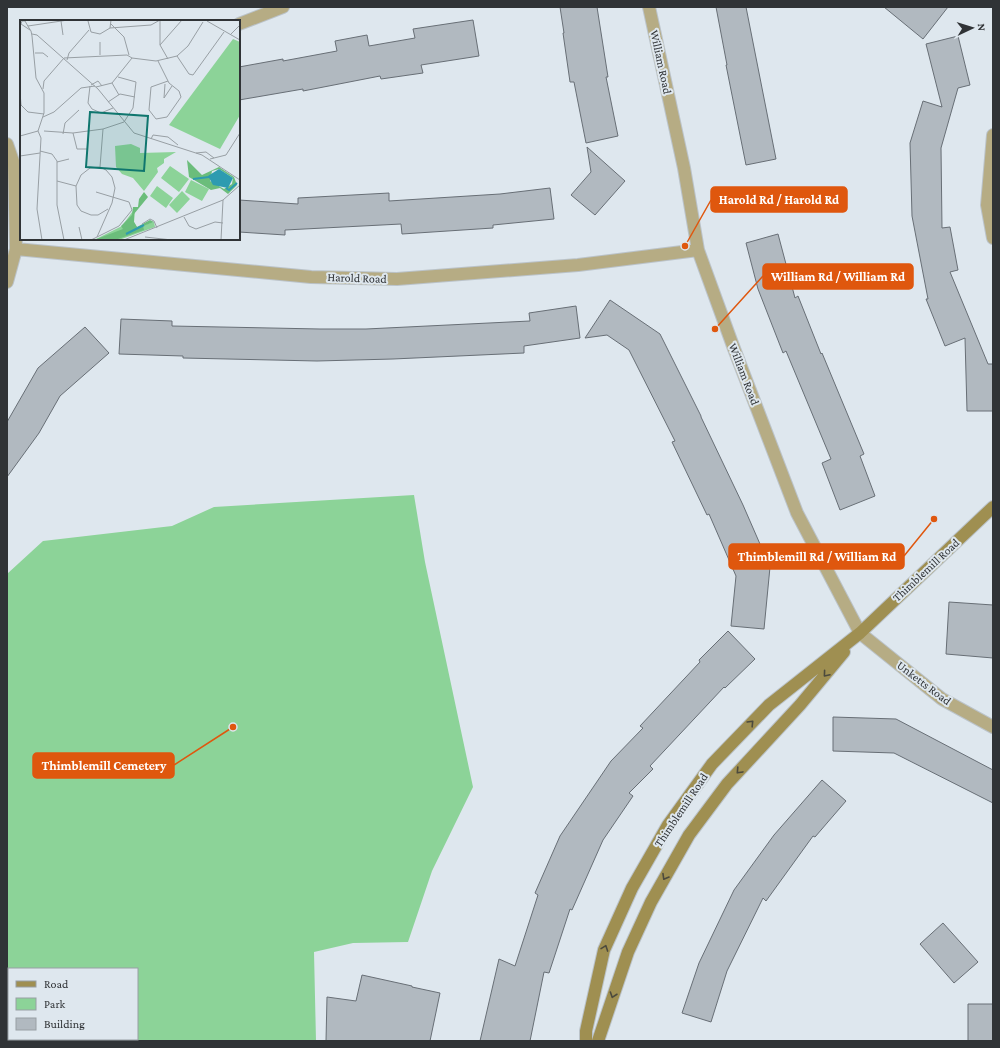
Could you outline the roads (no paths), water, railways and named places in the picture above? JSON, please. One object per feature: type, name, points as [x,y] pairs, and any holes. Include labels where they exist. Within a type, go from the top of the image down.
[{"type":"main road","name":"Thimblemill Road","points":[[586,1041],[586,1032],[604,950],[632,888],[668,825],[712,764],[769,705],[860,633],[993,507]]},
{"type":"main road","name":"Thimblemill Road","points":[[598,1041],[628,952],[651,902],[689,835],[727,784],[800,705],[860,633]]},
{"type":"street","points":[[240,24],[283,7]]},
{"type":"street","name":"William Road","points":[[649,7],[684,168],[698,250],[797,513],[860,633]]},
{"type":"street","points":[[993,135],[987,205],[993,238]]},
{"type":"street","points":[[7,144],[14,164],[16,249],[7,282]]},
{"type":"street","name":"Harold Road","points":[[16,249],[311,277],[397,279],[578,265],[698,250]]},
{"type":"street","name":"Unketts Road","points":[[860,633],[942,699],[993,727]]},
{"type":"place","name":"Harold Rd / Harold Rd","points":[[685,246]]},
{"type":"place","name":"William Rd / William Rd","points":[[715,329]]},
{"type":"place","name":"Thimblemill Rd / William Rd","points":[[934,519]]},
{"type":"place","name":"Thimblemill Cemetery","points":[[233,727]]}]
